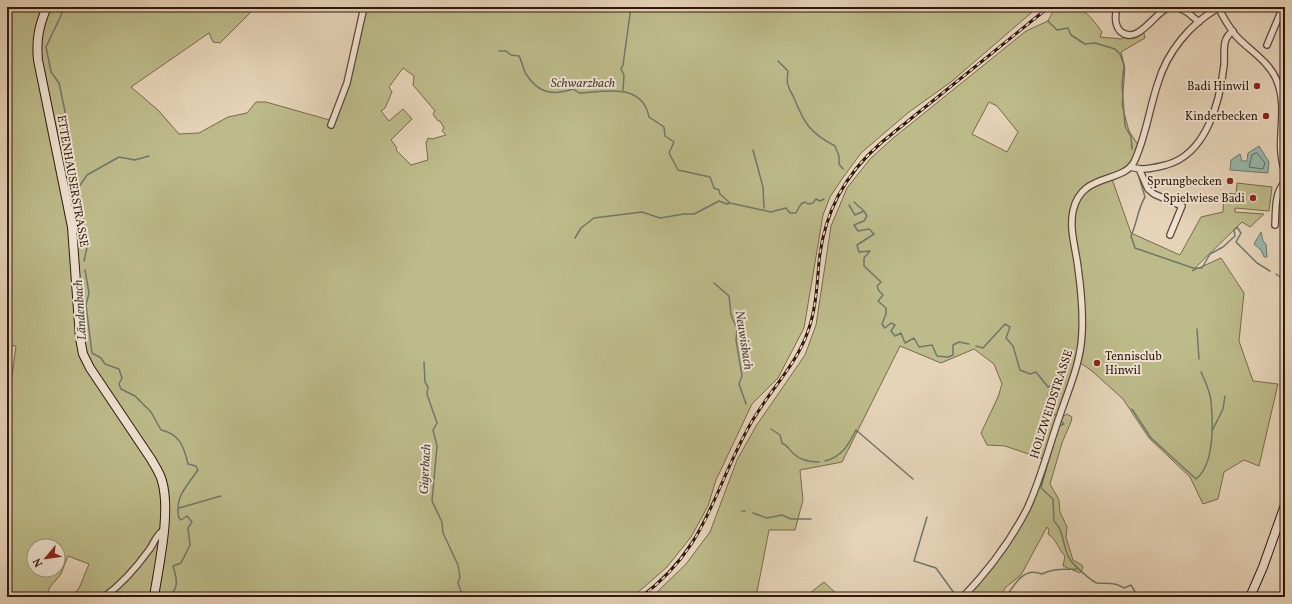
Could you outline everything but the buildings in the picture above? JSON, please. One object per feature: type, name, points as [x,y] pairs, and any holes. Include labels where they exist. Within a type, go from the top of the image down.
[{"type":"street","name":"ETTENHAUSERSTRASSE","points":[[47,7],[37,36],[38,60],[72,227],[80,338],[83,354],[90,368],[159,471],[164,491],[164,530],[154,597]]},
{"type":"street","points":[[331,125],[347,83],[364,7]]},
{"type":"street","points":[[1117,7],[1115,17],[1117,26],[1122,33],[1130,35],[1141,31],[1160,11],[1169,7]]},
{"type":"street","points":[[1177,7],[1187,12],[1199,22]]},
{"type":"street","points":[[1233,31],[1229,34],[1224,43],[1224,64],[1221,85],[1210,120],[1201,139],[1194,148],[1178,160],[1140,170],[1130,167],[1142,141],[1156,89],[1164,68],[1181,39],[1218,7],[1233,31],[1260,56],[1273,74],[1281,94],[1284,114],[1279,148],[1285,172]]},
{"type":"street","points":[[1267,45],[1283,7]]},
{"type":"street","name":"HOLZWEIDSTRASSE","points":[[963,597],[997,560],[1028,506],[1080,355],[1082,320],[1079,277],[1072,231],[1074,208],[1079,197],[1087,188],[1104,178],[1122,173],[1130,167]]},
{"type":"street","points":[[1140,170],[1148,189],[1154,194],[1182,206],[1170,235]]},
{"type":"street","points":[[1275,225],[1279,188],[1285,182]]},
{"type":"street","points":[[1253,596],[1285,505]]},
{"type":"street","points":[[104,597],[127,578],[150,549],[158,534],[164,530]]},
{"type":"shaded area","points":[[7,7],[256,7],[220,43],[213,42],[209,33],[131,87],[158,110],[179,134],[199,133],[228,117],[247,113],[256,102],[266,102],[333,121],[343,95],[364,7],[1038,7],[951,82],[909,112],[861,153],[842,179],[830,197],[823,215],[804,328],[778,378],[752,404],[716,480],[708,506],[691,537],[667,567],[633,596],[73,597],[80,586],[89,564],[68,556],[66,561],[66,538],[26,538],[26,578],[58,578],[50,587],[46,597],[7,597],[7,413],[16,346],[7,345],[7,187],[9,176]],"holes":[[[403,68],[414,76],[413,85],[435,111],[433,114],[438,121],[440,121],[444,128],[442,131],[446,135],[432,139],[428,138],[426,143],[428,160],[411,165],[396,150],[397,148],[391,140],[412,119],[403,109],[389,121],[381,111],[385,108],[392,92],[389,87]]]},
{"type":"shaded area","points":[[1055,7],[1064,7],[1078,9],[1087,14],[1102,32],[1100,37],[1122,39],[1126,34],[1143,29],[1145,38],[1121,52],[1125,68],[1122,105],[1129,131],[1142,151],[1129,170],[1112,179],[1131,233],[1180,255],[1201,217],[1223,212],[1224,193],[1236,194],[1237,183],[1272,187],[1269,211],[1235,208],[1235,212],[1264,214],[1250,227],[1242,222],[1192,271],[1221,258],[1244,293],[1239,341],[1253,381],[1278,384],[1259,466],[1244,460],[1224,472],[1218,499],[1203,504],[1190,477],[1149,438],[1123,399],[1092,371],[1079,362],[1043,459],[1005,446],[987,445],[981,433],[998,397],[1002,384],[994,364],[974,349],[941,363],[900,346],[842,462],[800,470],[803,500],[795,530],[769,530],[756,597],[650,597],[686,564],[710,532],[737,460],[756,426],[805,355],[816,325],[831,226],[847,188],[870,159],[892,139],[1026,31],[1048,21]],"holes":[[[989,102],[997,106],[1018,132],[1007,152],[972,134]]]},
{"type":"shaded area","points":[[1067,414],[1072,417],[1071,422],[1062,443],[1050,484],[1059,500],[1060,512],[1067,527],[1066,537],[1073,560],[1082,565],[1083,568],[1080,573],[1063,566],[1065,556],[1048,534],[1049,530],[1047,527],[1021,575],[1006,587],[1000,597],[963,597],[985,574],[1020,521],[1060,418]]},
{"type":"shaded area","points":[[824,582],[840,597],[805,597]]},
{"type":"water","points":[[1259,146],[1269,162],[1268,173],[1230,170],[1231,160],[1240,154],[1242,161],[1247,161],[1248,153]]},
{"type":"water","points":[[1261,232],[1263,241],[1266,244],[1267,257],[1264,257],[1261,250],[1254,244]]},
{"type":"waterway","name":"Ländenbach","points":[[65,7],[46,47],[51,72],[59,83],[66,116],[74,194],[87,248],[84,261]]},
{"type":"waterway","points":[[623,90],[624,75],[621,69],[623,65],[631,7]]},
{"type":"waterway","points":[[1048,21],[1057,30],[1068,28],[1071,35],[1085,44],[1095,43],[1115,49],[1120,54],[1124,65],[1122,85],[1125,126],[1131,137],[1132,149]]},
{"type":"waterway","name":"Schwarzbach","points":[[499,51],[506,51],[511,55],[519,56],[525,72],[531,80],[535,85],[546,91],[558,92],[573,89],[579,93],[611,91],[631,94],[639,98],[645,106],[649,117],[664,127],[665,136],[674,142],[669,153],[678,170],[710,177],[714,188],[719,190],[720,194],[730,203],[771,212],[786,208],[790,213],[796,213],[801,204],[805,202],[808,204],[813,203],[816,199],[820,201],[824,199]]},
{"type":"waterway","points":[[778,61],[788,71],[788,85],[805,121],[819,137],[835,146],[839,156],[839,164],[843,169]]},
{"type":"waterway","points":[[753,150],[763,187],[764,208]]},
{"type":"waterway","points":[[74,194],[87,175],[119,157],[135,160],[149,156]]},
{"type":"waterway","points":[[1139,177],[1145,197],[1131,236],[1135,248],[1193,268],[1202,268],[1210,254],[1223,247],[1235,236],[1234,230],[1237,227],[1241,233],[1236,242],[1257,263],[1270,271]]},
{"type":"waterway","points":[[575,238],[581,228],[594,218],[642,212],[660,218],[694,214],[719,201],[727,204],[730,203]]},
{"type":"waterway","points":[[854,202],[864,211]]},
{"type":"waterway","name":"Schwarzbach","points":[[849,205],[855,215],[864,211],[867,216],[864,221],[854,225],[858,231],[869,229],[874,234],[857,245],[859,252],[870,251],[864,258],[864,266],[881,282],[877,286],[883,295],[878,301],[886,308],[886,314],[882,324],[885,328],[891,323],[895,325],[891,331],[895,336],[901,333],[905,343],[914,338],[919,347],[932,345],[937,356],[948,357],[953,355],[953,345],[959,342],[969,344]]},
{"type":"waterway","name":"Ländenbach","points":[[85,270],[89,293],[86,305],[92,353],[101,358],[105,364],[119,369],[122,378],[119,384],[121,389],[135,396],[151,412],[161,430],[177,438],[183,447],[188,464],[196,466],[198,470],[182,492],[178,504],[179,518],[181,520],[187,516],[192,522],[188,528],[190,545],[181,563],[173,566],[176,586],[170,597]]},
{"type":"waterway","points":[[1276,274],[1285,280]]},
{"type":"waterway","name":"Neuwisbach","points":[[714,283],[729,296],[731,315],[737,328],[736,340],[742,376],[739,384],[746,404]]},
{"type":"waterway","name":"Schwarzbach","points":[[976,346],[983,348],[1005,324],[1010,327],[1006,338],[1013,346],[1020,370],[1030,374],[1036,372],[1048,387],[1053,385],[1059,392],[1056,395],[1048,394],[1054,404],[1051,410],[1055,415]]},
{"type":"waterway","points":[[1197,329],[1199,359]]},
{"type":"waterway","name":"Gigerbach","points":[[424,362],[425,382],[428,387],[427,394],[437,423],[433,430],[437,446],[432,501],[442,522],[443,533],[458,565],[460,577],[458,583],[463,597]]},
{"type":"waterway","points":[[1132,409],[1151,438],[1196,479],[1207,464],[1210,454],[1212,431],[1212,410],[1210,397],[1201,372]]},
{"type":"waterway","points":[[1212,431],[1223,409],[1225,396]]},
{"type":"waterway","name":"Schwarzbach","points":[[1059,426],[1064,424],[1060,420]]},
{"type":"waterway","name":"Neuwisbach","points":[[771,429],[780,435],[782,443],[786,445],[792,453],[806,461],[819,462]]},
{"type":"waterway","name":"Neuwisbach","points":[[825,461],[840,453],[848,445],[856,430],[913,479]]},
{"type":"waterway","name":"Schwarzbach","points":[[1051,451],[1041,488],[1053,499],[1054,521],[1058,525],[1068,556],[1087,577],[1095,582],[1114,584],[1124,588],[1131,585],[1138,597]]},
{"type":"waterway","points":[[179,508],[221,496]]},
{"type":"waterway","points":[[753,513],[767,518],[782,515],[791,519],[811,519]]},
{"type":"waterway","name":"Neuwisbach","points":[[927,517],[914,561],[936,568],[954,593],[958,595],[958,597]]},
{"type":"waterway","name":"Neuwisbach","points":[[1006,597],[1017,582],[1025,575],[1030,573],[1036,572],[1042,574],[1055,570],[1077,569]]},
{"type":"railway","points":[[641,597],[664,578],[681,558],[695,537],[707,516],[751,423],[797,356],[803,344],[813,314],[819,262],[826,227],[831,211],[847,182],[857,168],[882,142],[1049,7]]},
{"type":"place","name":"Badi Hinwil","points":[[1257,86]]},
{"type":"place","name":"Kinderbecken","points":[[1266,116]]},
{"type":"place","name":"Sprungbecken","points":[[1230,181]]},
{"type":"place","name":"Spielwiese Badi","points":[[1253,198]]},
{"type":"place","name":"Tennisclub Hinwil","points":[[1097,363]]}]
